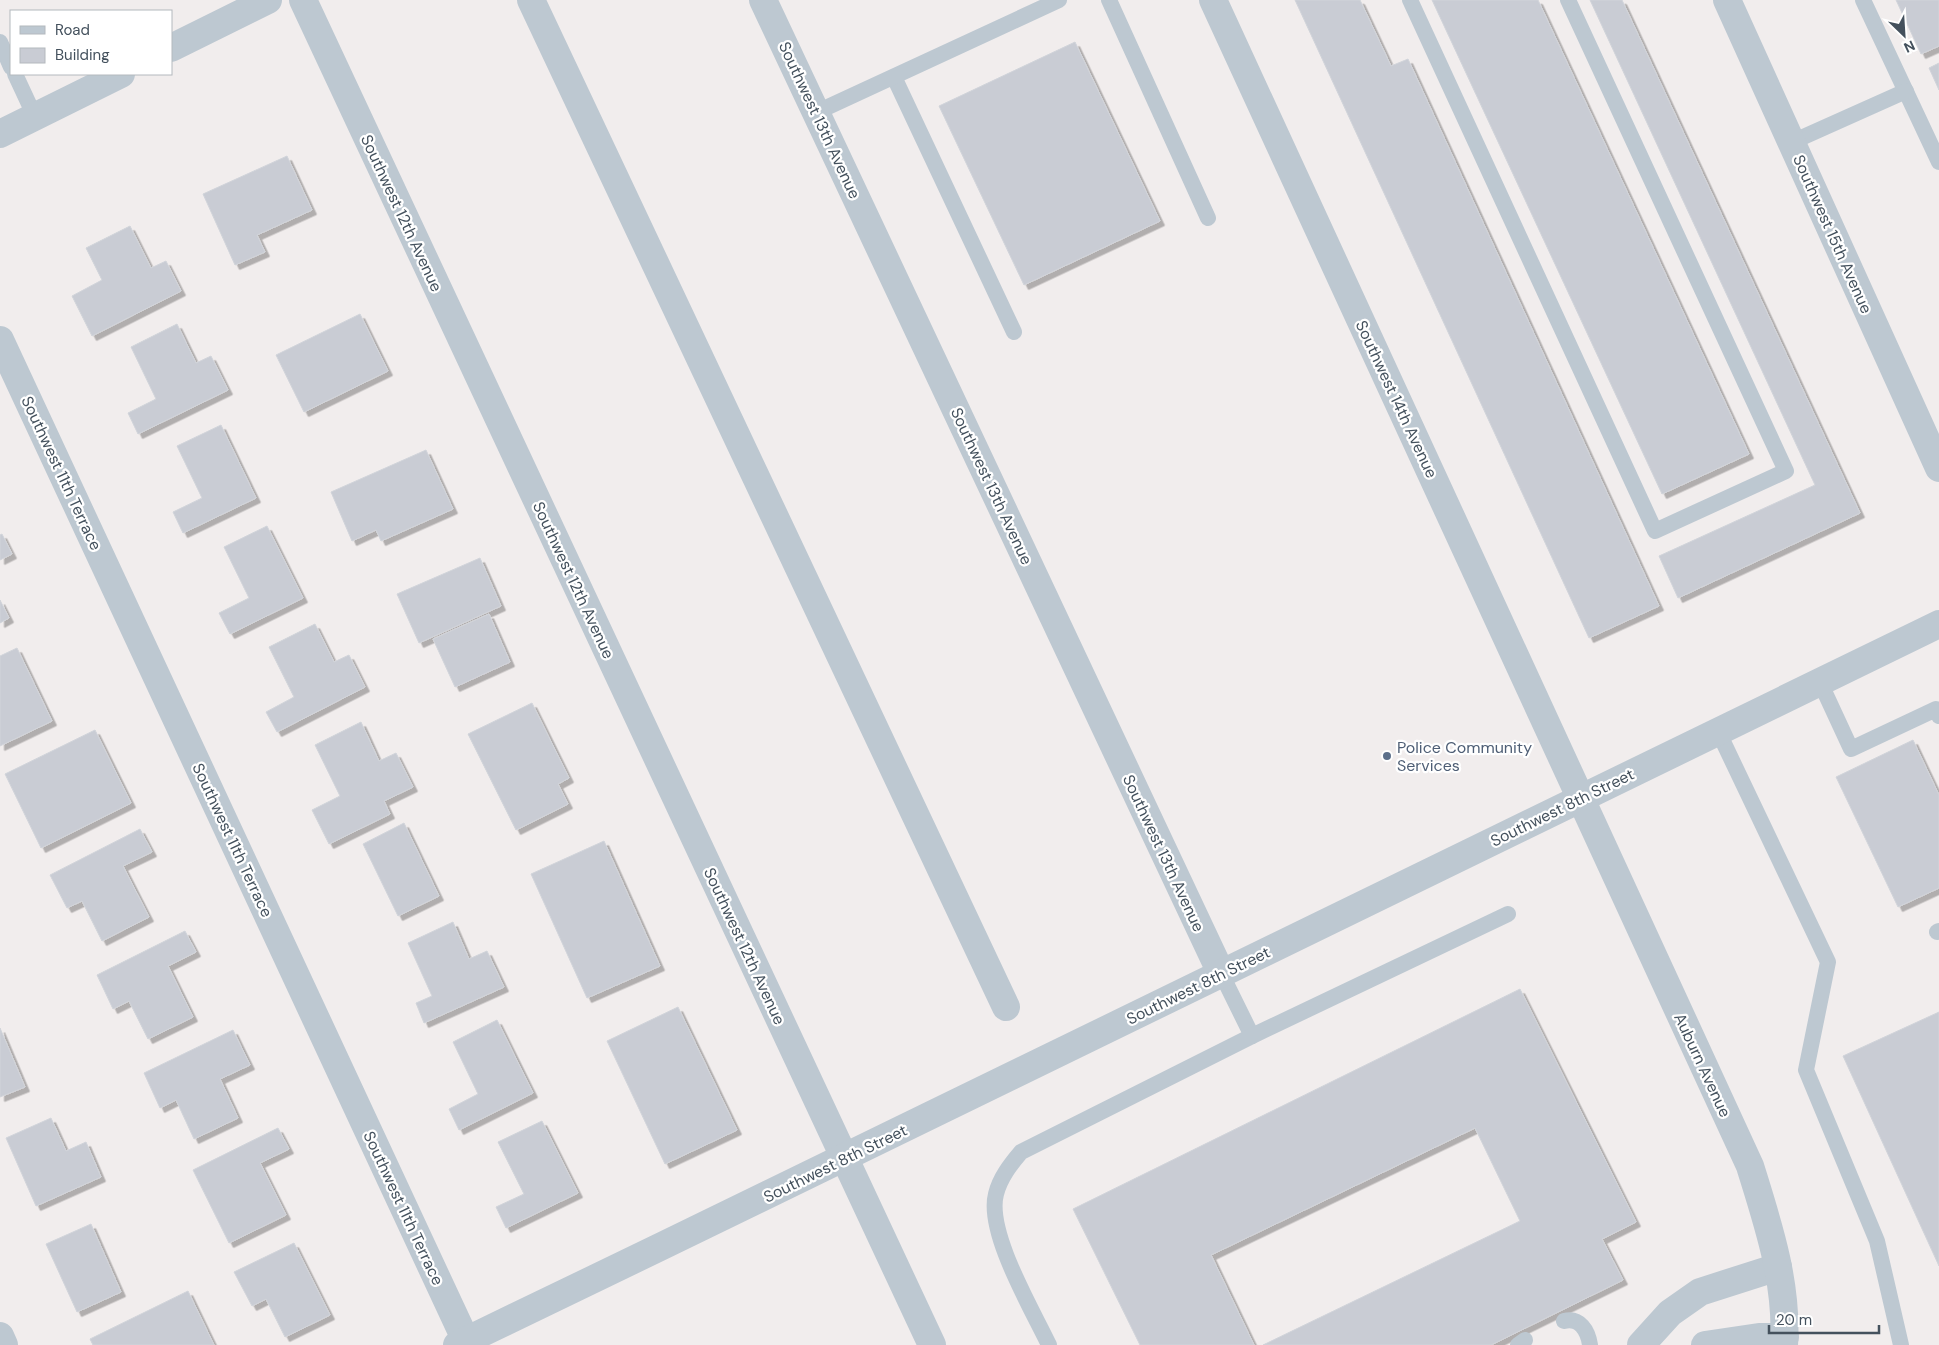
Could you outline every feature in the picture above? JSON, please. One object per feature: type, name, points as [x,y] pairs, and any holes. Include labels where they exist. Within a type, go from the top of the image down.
[{"type":"street","points":[[172,48],[268,0]]},
{"type":"street","name":"Southwest 12th Avenue","points":[[303,0],[932,1345]]},
{"type":"street","points":[[531,0],[1006,1007]]},
{"type":"street","name":"Southwest 13th Avenue","points":[[763,0],[1221,973]]},
{"type":"street","name":"Southwest 14th Avenue","points":[[1214,0],[1580,798]]},
{"type":"street","name":"Southwest 15th Avenue","points":[[1727,0],[1939,468]]},
{"type":"street","points":[[0,134],[119,75]]},
{"type":"street","name":"Southwest 11th Terrace","points":[[0,340],[461,1343]]},
{"type":"street","name":"Southwest 8th Street","points":[[461,1343],[844,1159],[1221,973],[1939,624]]},
{"type":"street","name":"Auburn Avenue","points":[[1580,798],[1750,1166],[1768,1225],[1782,1286],[1784,1341]]},
{"type":"street","points":[[1641,1345],[1670,1313],[1700,1292],[1778,1267]]},
{"type":"street","points":[[0,1336],[4,1345]]},
{"type":"street","points":[[1705,1345],[1760,1337],[1784,1341]]},
{"type":"lane","points":[[817,112],[1059,0]]},
{"type":"lane","points":[[1109,0],[1208,218]]},
{"type":"lane","points":[[1410,0],[1655,531],[1786,471],[1568,0]]},
{"type":"lane","points":[[1862,0],[1939,162]]},
{"type":"lane","points":[[0,42],[10,65]]},
{"type":"lane","points":[[15,75],[35,117]]},
{"type":"lane","points":[[894,77],[1014,332]]},
{"type":"lane","points":[[1792,142],[1906,91]]},
{"type":"lane","points":[[1820,682],[1851,749],[1936,709],[1939,716]]},
{"type":"lane","points":[[1718,731],[1828,962],[1806,1070],[1877,1241],[1901,1345]]},
{"type":"lane","points":[[1049,1345],[1002,1245],[994,1218],[996,1195],[1006,1170],[1022,1152],[1252,1036],[1508,914]]},
{"type":"lane","points":[[1221,973],[1252,1036]]},
{"type":"lane","points":[[1564,1320],[1577,1322],[1583,1326],[1589,1335],[1590,1345]]},
{"type":"building","points":[[1295,0],[1360,0],[1391,66],[1408,59],[1659,606],[1589,638]]},
{"type":"building","points":[[1432,0],[1538,0],[1749,454],[1662,494]]},
{"type":"building","points":[[1590,0],[1622,0],[1860,513],[1678,598],[1659,556],[1815,485]]},
{"type":"building","points":[[1896,0],[1939,0],[1939,46],[1921,54]]},
{"type":"building","points":[[1075,42],[1160,221],[1024,285],[939,106]]},
{"type":"building","points":[[1939,63],[1939,90],[1929,68]]},
{"type":"building","points":[[287,156],[312,210],[257,235],[265,252],[235,265],[203,194]]},
{"type":"building","points":[[130,226],[151,268],[166,261],[181,291],[92,336],[72,296],[102,280],[86,248]]},
{"type":"building","points":[[360,314],[388,371],[304,412],[276,355]]},
{"type":"building","points":[[177,324],[196,363],[211,356],[228,390],[138,434],[128,413],[156,399],[131,347]]},
{"type":"building","points":[[221,425],[256,498],[183,533],[173,512],[202,498],[177,446]]},
{"type":"building","points":[[426,450],[453,509],[381,541],[376,530],[352,541],[331,492]]},
{"type":"building","points":[[267,526],[303,598],[230,634],[219,613],[249,598],[224,547]]},
{"type":"building","points":[[2,534],[12,554],[0,560],[0,535]]},
{"type":"building","points":[[480,558],[501,606],[419,643],[397,594]]},
{"type":"building","points":[[0,600],[9,618],[0,623]]},
{"type":"building","points":[[489,614],[510,662],[455,687],[433,639]]},
{"type":"building","points":[[315,624],[334,662],[349,655],[365,687],[277,732],[266,712],[294,697],[269,647]]},
{"type":"building","points":[[17,648],[52,721],[0,746],[0,656]]},
{"type":"building","points":[[532,703],[569,778],[558,784],[568,804],[516,830],[468,734]]},
{"type":"building","points":[[361,722],[379,761],[396,753],[413,787],[384,801],[390,814],[329,844],[312,810],[340,796],[315,745]]},
{"type":"building","points":[[95,730],[131,803],[41,848],[5,774]]},
{"type":"building","points":[[1913,740],[1939,795],[1939,888],[1898,907],[1836,777]]},
{"type":"building","points":[[404,823],[439,896],[398,916],[363,844]]},
{"type":"building","points":[[140,829],[152,852],[123,866],[149,917],[102,941],[82,901],[67,908],[50,875]]},
{"type":"building","points":[[604,841],[660,966],[587,998],[531,874]]},
{"type":"building","points":[[453,922],[469,959],[487,951],[504,987],[424,1023],[416,1003],[432,996],[408,943]]},
{"type":"building","points":[[185,931],[196,952],[168,966],[193,1017],[148,1039],[129,1001],[113,1009],[97,975]]},
{"type":"building","points":[[1520,989],[1636,1222],[1602,1239],[1623,1280],[1491,1345],[1263,1345],[1520,1221],[1475,1128],[1211,1255],[1254,1345],[1140,1345],[1073,1209]]},
{"type":"building","points":[[678,1007],[737,1130],[665,1164],[607,1041]]},
{"type":"building","points":[[1939,1012],[1939,1266],[1843,1056]]},
{"type":"building","points":[[497,1020],[533,1093],[459,1130],[449,1109],[478,1094],[453,1042]]},
{"type":"building","points":[[0,1028],[25,1087],[0,1097]]},
{"type":"building","points":[[233,1030],[250,1065],[220,1079],[238,1118],[194,1139],[176,1100],[160,1108],[144,1073]]},
{"type":"building","points":[[51,1118],[66,1151],[86,1142],[101,1177],[36,1206],[6,1138]]},
{"type":"building","points":[[542,1121],[578,1193],[506,1228],[496,1207],[524,1194],[498,1142]]},
{"type":"building","points":[[278,1128],[289,1149],[260,1163],[286,1215],[229,1243],[193,1170]]},
{"type":"building","points":[[91,1224],[121,1292],[77,1312],[46,1244]]},
{"type":"building","points":[[294,1243],[330,1315],[285,1337],[266,1299],[252,1306],[234,1272]]},
{"type":"building","points":[[188,1291],[214,1345],[93,1345],[90,1339]]},
{"type":"place","name":"Police Community Services","points":[[1387,756]]}]
